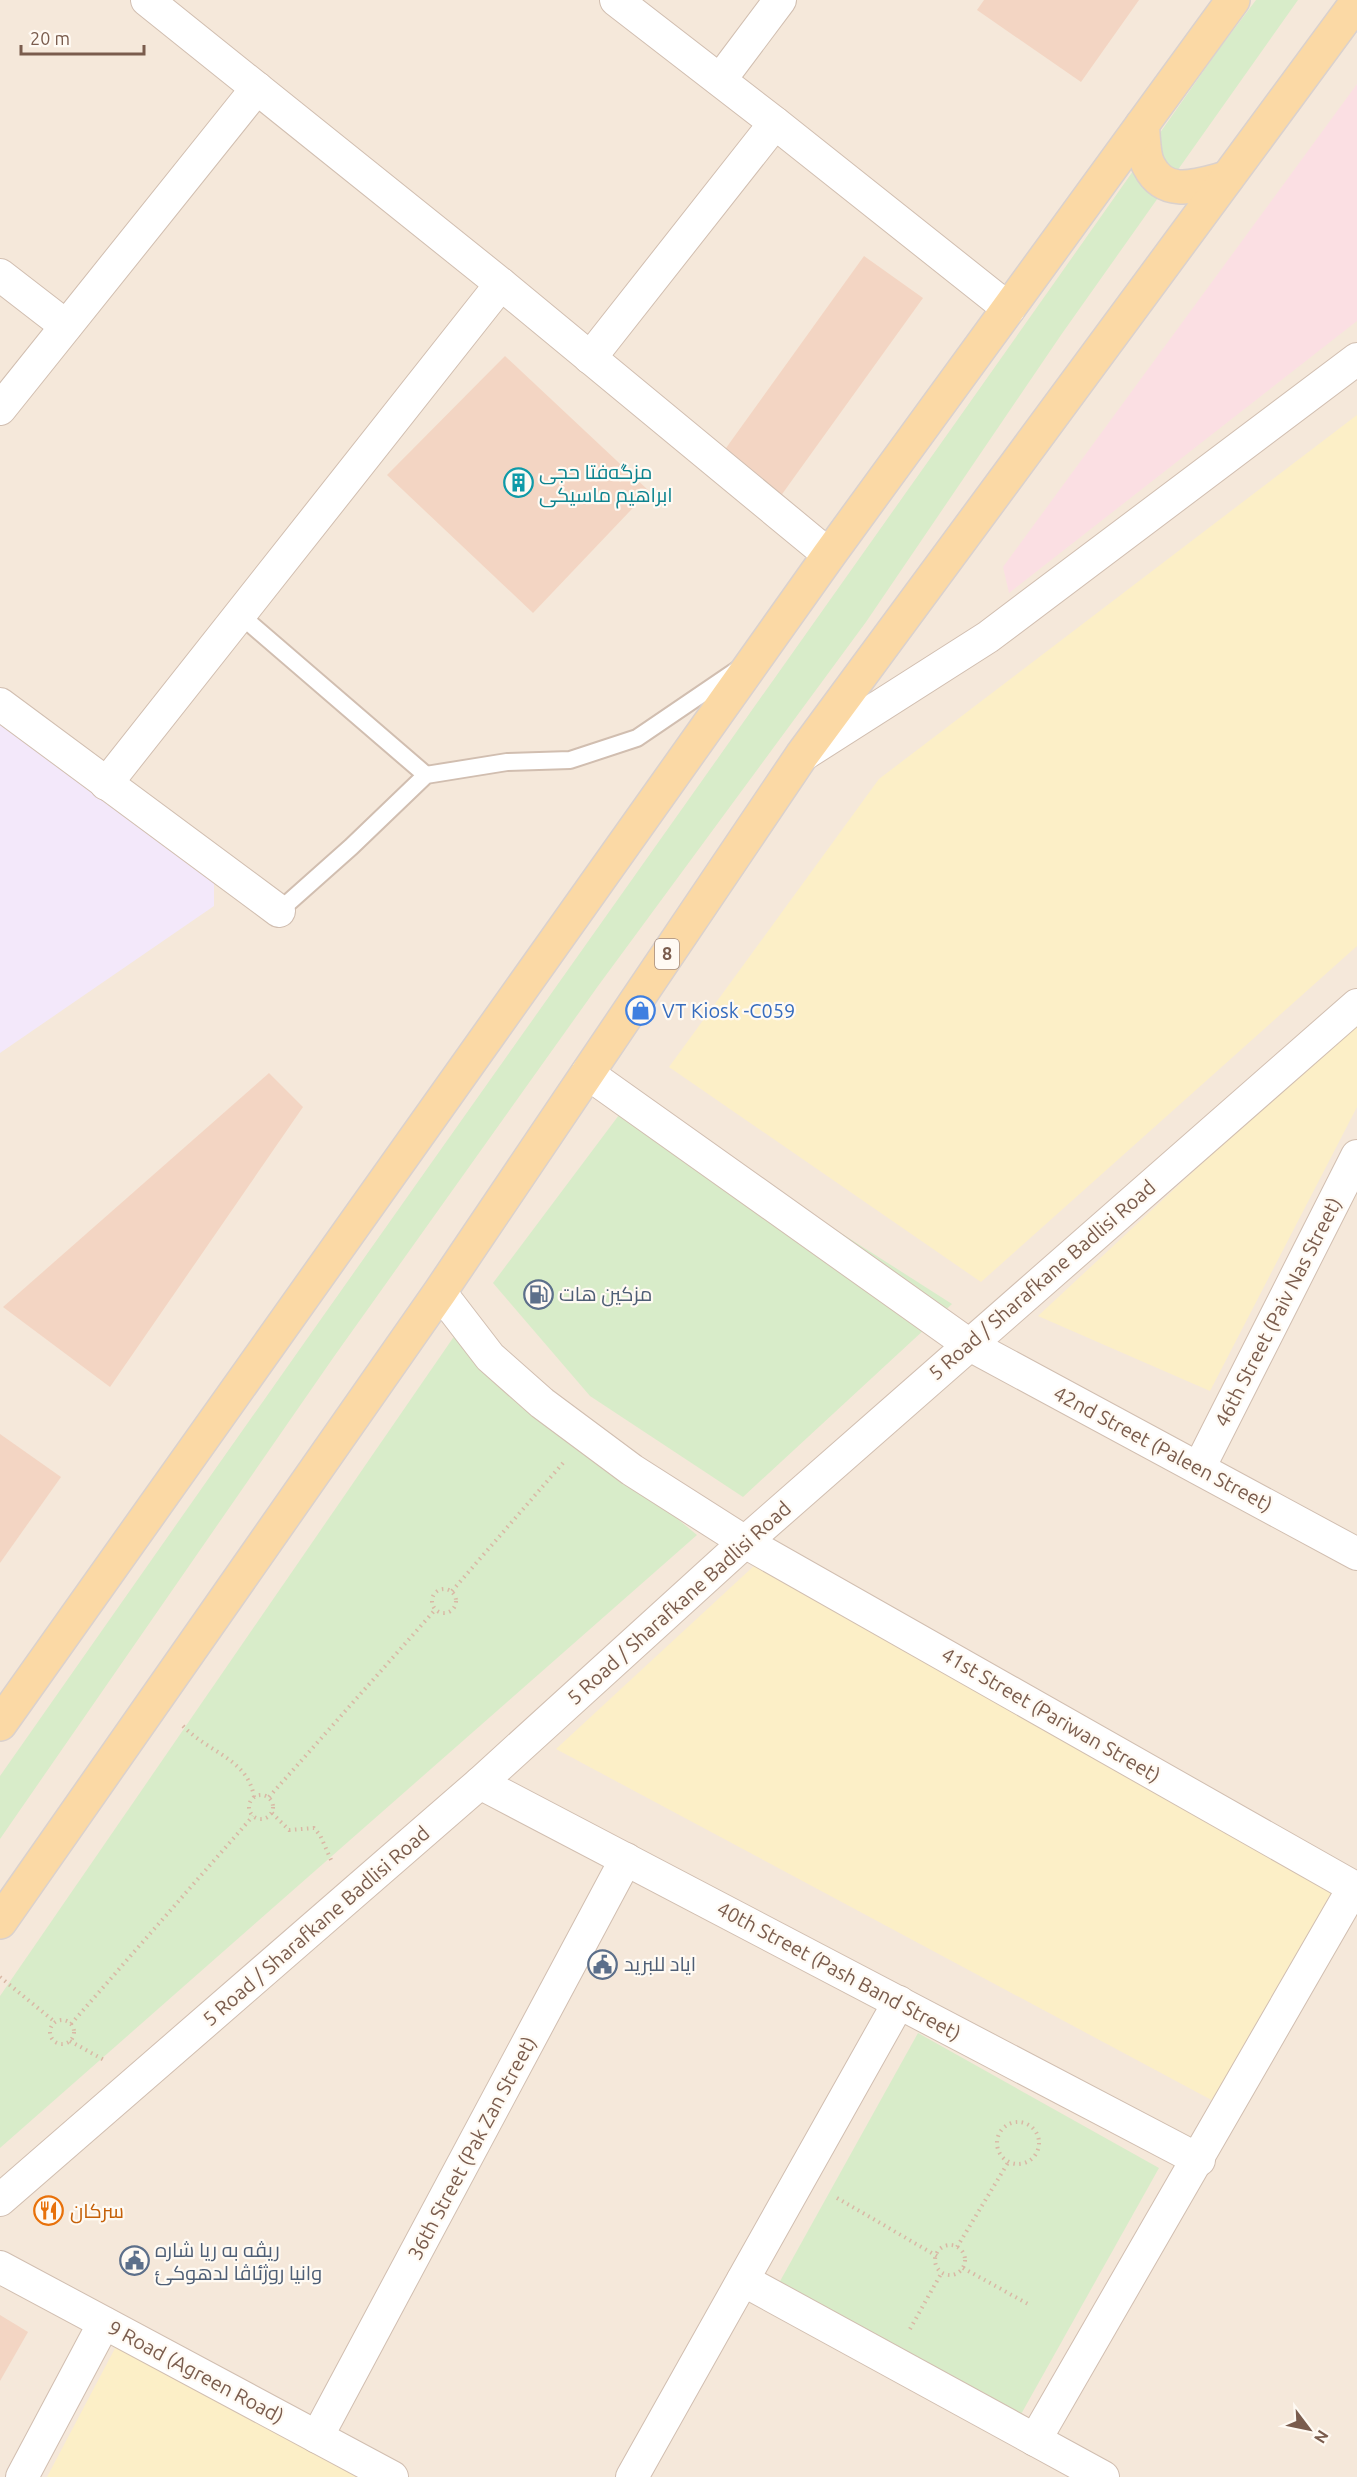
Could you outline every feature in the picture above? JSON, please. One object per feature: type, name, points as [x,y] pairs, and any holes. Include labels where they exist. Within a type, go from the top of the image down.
[{"type":"main road","points":[[0,1724],[829,555],[1233,0]]},
{"type":"main road","name":"8","points":[[0,1922],[440,1292],[802,755],[1357,2]]},
{"type":"main road","points":[[1142,125],[1148,165],[1163,183],[1183,189],[1227,178]]},
{"type":"street","points":[[147,0],[501,284],[829,555]]},
{"type":"street","points":[[616,0],[775,123],[1008,309]]},
{"type":"street","points":[[720,80],[780,0]]},
{"type":"street","points":[[0,409],[257,88]]},
{"type":"street","points":[[590,358],[775,123]]},
{"type":"street","points":[[0,275],[66,326]]},
{"type":"street","points":[[106,784],[501,284]]},
{"type":"street","points":[[802,755],[988,637],[1357,359]]},
{"type":"street","points":[[0,704],[279,911]]},
{"type":"street","name":"5 Road / Sharafkane Badlisi Road","points":[[0,2200],[480,1783],[745,1542],[968,1344],[1357,1005]]},
{"type":"street","name":"42nd Street (Paleen Street)","points":[[587,1073],[968,1344],[1357,1554]]},
{"type":"street","name":"46th Street (Paiv Nas Street)","points":[[1199,1468],[1357,1156]]},
{"type":"street","name":"41st Street (Pariwan Street)","points":[[440,1292],[490,1357],[585,1438],[745,1542],[1355,1888]]},
{"type":"street","name":"40th Street (Pash Band Street)","points":[[480,1783],[1199,2160]]},
{"type":"street","name":"36th Street (Pak Zan Street)","points":[[317,2436],[626,1859]]},
{"type":"street","points":[[1035,2440],[1355,1888]]},
{"type":"street","points":[[632,2477],[899,2002]]},
{"type":"street","name":"9 Road (Agreen Road)","points":[[0,2267],[392,2477]]},
{"type":"street","points":[[744,2280],[1103,2477]]},
{"type":"street","points":[[22,2477],[104,2324]]},
{"type":"lane","points":[[239,614],[426,775]]},
{"type":"lane","points":[[279,911],[351,847],[426,775],[507,762],[570,760],[637,738],[760,654]]},
{"type":"path","points":[[452,1592],[585,1438]]},
{"type":"path","points":[[440,1588],[452,1592],[456,1598],[452,1610],[445,1613],[435,1610],[431,1601],[433,1594],[440,1588]]},
{"type":"path","points":[[269,1797],[435,1610]]},
{"type":"path","points":[[158,1696],[189,1732],[244,1770],[252,1783],[254,1797],[249,1808],[253,1816],[263,1819],[272,1813],[273,1804],[269,1797],[262,1794],[254,1797]]},
{"type":"path","points":[[272,1813],[289,1830],[314,1828],[320,1835],[329,1858],[354,1892]]},
{"type":"path","points":[[71,2024],[63,2020],[55,2022],[50,2029],[50,2037],[59,2045],[67,2044],[73,2038],[71,2024],[253,1816]]},
{"type":"path","points":[[0,1977],[55,2022]]},
{"type":"path","points":[[1022,2122],[1037,2134],[1039,2148],[1025,2163],[1009,2161],[998,2148],[999,2135],[1008,2125],[1022,2122]]},
{"type":"path","points":[[957,2247],[1009,2161]]},
{"type":"path","points":[[837,2198],[936,2256]]},
{"type":"path","points":[[948,2246],[957,2247],[965,2259],[963,2268],[956,2274],[942,2272],[936,2265],[936,2256],[948,2246]]},
{"type":"path","points":[[963,2268],[1028,2304]]},
{"type":"path","points":[[891,2361],[942,2272]]},
{"type":"shaded area","points":[[0,0],[1357,0],[1357,2477],[0,2477]]},
{"type":"shaded area","points":[[1357,84],[1357,321],[1009,593],[1003,567]]},
{"type":"shaded area","points":[[0,689],[214,861],[214,906],[0,1053]]},
{"type":"green space","points":[[1256,0],[1298,0],[1061,335],[866,622],[598,986],[333,1358],[0,1839],[0,1776],[1219,49]]},
{"type":"green space","points":[[631,1099],[952,1304],[743,1497],[590,1396],[493,1283]]},
{"type":"green space","points":[[455,1335],[697,1535],[0,2148],[0,1996]]},
{"type":"green space","points":[[918,2033],[1159,2168],[1020,2416],[779,2283]]},
{"type":"sand","points":[[1357,415],[1357,946],[981,1282],[669,1067],[879,779]]},
{"type":"sand","points":[[1357,1019],[1357,1107],[1210,1391],[1038,1316]]},
{"type":"sand","points":[[756,1564],[1340,1877],[1219,2104],[556,1749]]},
{"type":"sand","points":[[121,2337],[386,2477],[47,2477]]},
{"type":"building","points":[[984,0],[1139,0],[1081,82],[977,10]]},
{"type":"building","points":[[864,256],[923,298],[780,497],[721,455]]},
{"type":"building","name":"مزگه‌فتا حجی ابراهیم ماسیکی","points":[[505,356],[649,491],[533,613],[387,475]]},
{"type":"building","points":[[269,1073],[303,1107],[110,1387],[3,1307]]},
{"type":"building","points":[[0,1434],[61,1477],[0,1563]]},
{"type":"building","points":[[0,2315],[28,2332],[0,2381]]},
{"type":"place","name":"مزگه‌فتا حجی ابراهیم ماسیکی","points":[[518,483]]},
{"type":"place","name":"VT Kiosk -C059","points":[[641,1011]]},
{"type":"place","name":"مزكين هات","points":[[538,1294]]},
{"type":"place","name":"اياد للبريد","points":[[603,1964]]},
{"type":"place","name":"سركان","points":[[49,2211]]},
{"type":"place","name":"ريڤه به ريا شاره وانيا روژئاڤا لدهوكئ","points":[[134,2261]]}]
